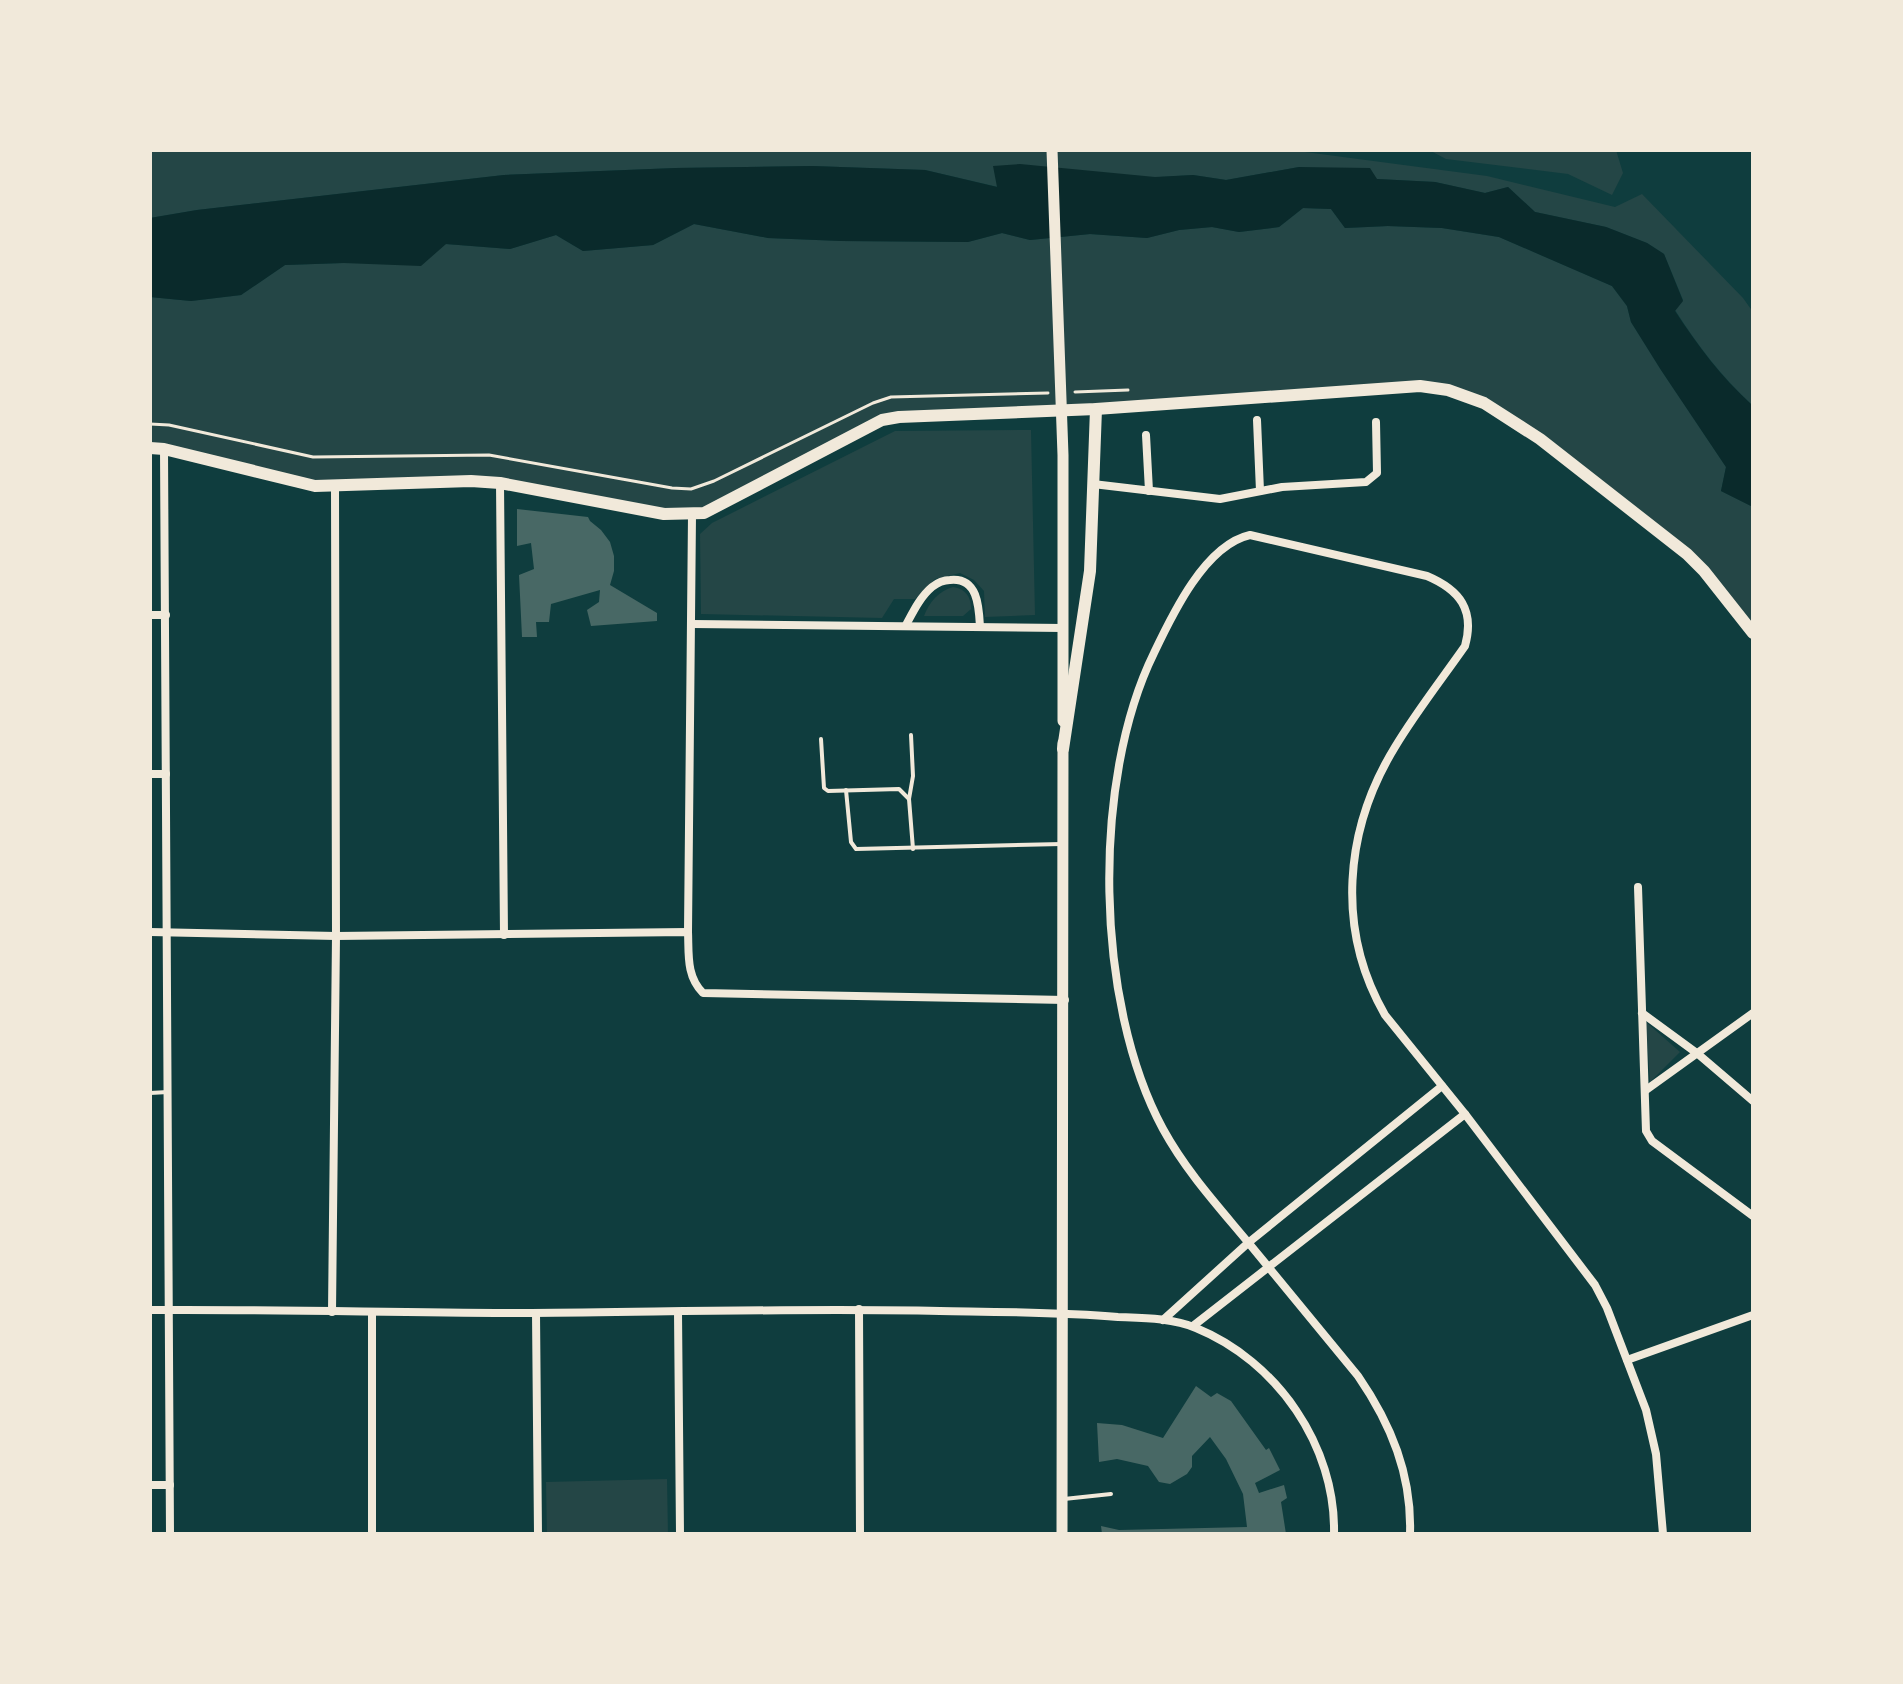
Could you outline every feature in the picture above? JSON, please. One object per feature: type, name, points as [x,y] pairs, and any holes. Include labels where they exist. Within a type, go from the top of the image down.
[{"type":"main road","points":[[1052,150],[1063,455],[1065,1000],[1062,1534]]},
{"type":"main road","points":[[150,448],[315,486],[471,481],[500,483],[664,514],[692,515],[704,513],[882,420],[1096,409],[1420,386],[1468,396],[1540,439],[1687,554],[1753,633]]},
{"type":"main road","points":[[1063,749],[1090,571],[1096,409]]},
{"type":"street","points":[[1257,420],[1260,491]]},
{"type":"street","points":[[1093,484],[1220,499],[1282,487],[1366,482],[1377,473],[1376,422]]},
{"type":"street","points":[[1146,435],[1149,491]]},
{"type":"street","points":[[164,449],[170,1534]]},
{"type":"street","points":[[500,483],[504,935]]},
{"type":"street","points":[[332,1312],[336,936],[335,487]]},
{"type":"street","points":[[692,515],[688,932],[692,979],[703,993],[1065,1000]]},
{"type":"street","points":[[1410,1534],[1410,1514],[1400,1457],[1377,1404],[1358,1376],[1183,1162],[1148,1099],[1127,1036],[1120,998],[1112,932],[1110,874],[1116,790],[1132,703],[1172,616],[1193,584],[1223,547],[1237,538],[1250,535],[1427,576],[1453,589],[1468,617],[1470,628],[1465,646],[1394,748],[1380,776],[1355,852],[1352,891],[1357,950],[1372,993],[1385,1015],[1595,1285],[1607,1308],[1646,1410],[1656,1454],[1663,1534]]},
{"type":"street","points":[[906,625],[932,587],[941,581],[959,580],[966,582],[977,597],[980,627]]},
{"type":"street","points":[[150,615],[166,615]]},
{"type":"street","points":[[692,624],[1063,628]]},
{"type":"street","points":[[150,774],[166,774]]},
{"type":"street","points":[[1638,887],[1646,1131],[1652,1141],[1753,1216]]},
{"type":"street","points":[[150,932],[336,936],[688,932]]},
{"type":"street","points":[[1642,1013],[1698,1054],[1753,1101]]},
{"type":"street","points":[[1646,1090],[1753,1013]]},
{"type":"street","points":[[1163,1320],[1248,1243],[1442,1086]]},
{"type":"street","points":[[1193,1326],[1465,1114]]},
{"type":"street","points":[[859,1309],[860,1534]]},
{"type":"street","points":[[150,1310],[536,1313],[859,1309],[1063,1313],[1163,1320],[1193,1326],[1222,1340],[1268,1377],[1302,1418],[1325,1469],[1332,1497],[1334,1534]]},
{"type":"street","points":[[678,1312],[680,1534]]},
{"type":"street","points":[[372,1313],[372,1534]]},
{"type":"street","points":[[536,1313],[538,1534]]},
{"type":"street","points":[[1627,1360],[1753,1315]]},
{"type":"street","points":[[150,1485],[170,1485]]},
{"type":"lane","points":[[911,735],[913,776],[909,799],[913,849]]},
{"type":"lane","points":[[821,739],[824,788],[899,789],[909,799]]},
{"type":"lane","points":[[846,790],[851,842],[856,849],[1064,844]]},
{"type":"lane","points":[[150,1093],[168,1092]]},
{"type":"lane","points":[[1062,1499],[1111,1494]]},
{"type":"path","points":[[1064,392],[1127,390]]},
{"type":"path","points":[[150,424],[169,425],[313,457],[489,455],[691,489],[891,397],[1049,393]]},
{"type":"shaded area","points":[[150,150],[1290,150],[1487,176],[1615,207],[1642,194],[1753,312],[1753,410],[1752,405],[1710,360],[1675,310],[1683,300],[1664,254],[1647,243],[1606,227],[1535,212],[1508,187],[1485,193],[1435,182],[1377,179],[1299,167],[1226,180],[1193,175],[998,187],[925,170],[812,166],[676,168],[504,175],[150,218]]},
{"type":"shaded area","points":[[1429,150],[1616,150],[1623,173],[1612,195],[1568,174],[1446,159]]},
{"type":"shaded area","points":[[1020,164],[1155,177],[1193,175],[1226,180],[1299,167],[1370,168],[1377,179],[1435,182],[1485,193],[1508,187],[1535,212],[1606,227],[1647,243],[1664,254],[1683,301],[1675,311],[1710,361],[1752,405],[1753,507],[1721,491],[1726,467],[1661,370],[1631,322],[1627,306],[1612,286],[1499,237],[1442,228],[1345,228],[1331,209],[1303,208],[1279,227],[1239,232],[1212,227],[1179,230],[1147,238],[1090,234],[1030,240],[1002,233],[968,242],[841,241],[768,238],[694,224],[653,245],[583,251],[556,235],[510,249],[446,244],[421,266],[343,263],[285,265],[241,295],[191,301],[150,297],[150,218],[197,210],[504,175],[676,168],[812,166],[925,170],[997,187],[993,166]]},
{"type":"shaded area","points":[[1303,208],[1331,209],[1345,228],[1442,228],[1499,237],[1612,286],[1627,306],[1631,322],[1661,370],[1726,467],[1721,491],[1753,507],[1753,634],[1704,571],[1540,439],[1448,390],[899,417],[692,515],[500,483],[335,487],[150,448],[150,297],[191,301],[241,295],[285,265],[343,263],[446,244],[510,249],[556,235],[583,251],[653,245],[694,224],[768,238],[841,241],[968,242],[1002,233],[1030,240],[1090,234],[1147,238],[1179,230],[1212,227],[1239,232],[1279,227]]},
{"type":"shaded area","points":[[1031,430],[1035,615],[985,617],[984,591],[974,580],[960,573],[935,579],[915,599],[894,599],[882,618],[701,614],[700,534],[712,523],[895,431]]},
{"type":"shaded area","points":[[953,587],[967,594],[971,609],[963,616],[924,616],[935,598]]},
{"type":"shaded area","points":[[1646,1022],[1680,1052],[1650,1082]]},
{"type":"shaded area","points":[[667,1479],[668,1534],[547,1534],[546,1482]]},
{"type":"building","points":[[517,509],[588,517],[610,542],[614,571],[610,585],[657,613],[657,621],[591,626],[587,610],[599,602],[600,590],[551,604],[549,622],[536,622],[537,637],[522,637],[519,575],[534,569],[531,543],[517,546]]},
{"type":"building","points":[[1196,1386],[1211,1397],[1217,1393],[1231,1401],[1266,1450],[1269,1448],[1280,1470],[1255,1483],[1259,1493],[1284,1485],[1287,1498],[1281,1502],[1286,1534],[1102,1534],[1101,1526],[1119,1530],[1247,1527],[1243,1494],[1226,1459],[1210,1437],[1192,1456],[1192,1467],[1187,1474],[1170,1484],[1159,1482],[1148,1466],[1117,1459],[1099,1462],[1097,1423],[1122,1425],[1163,1438]]}]
